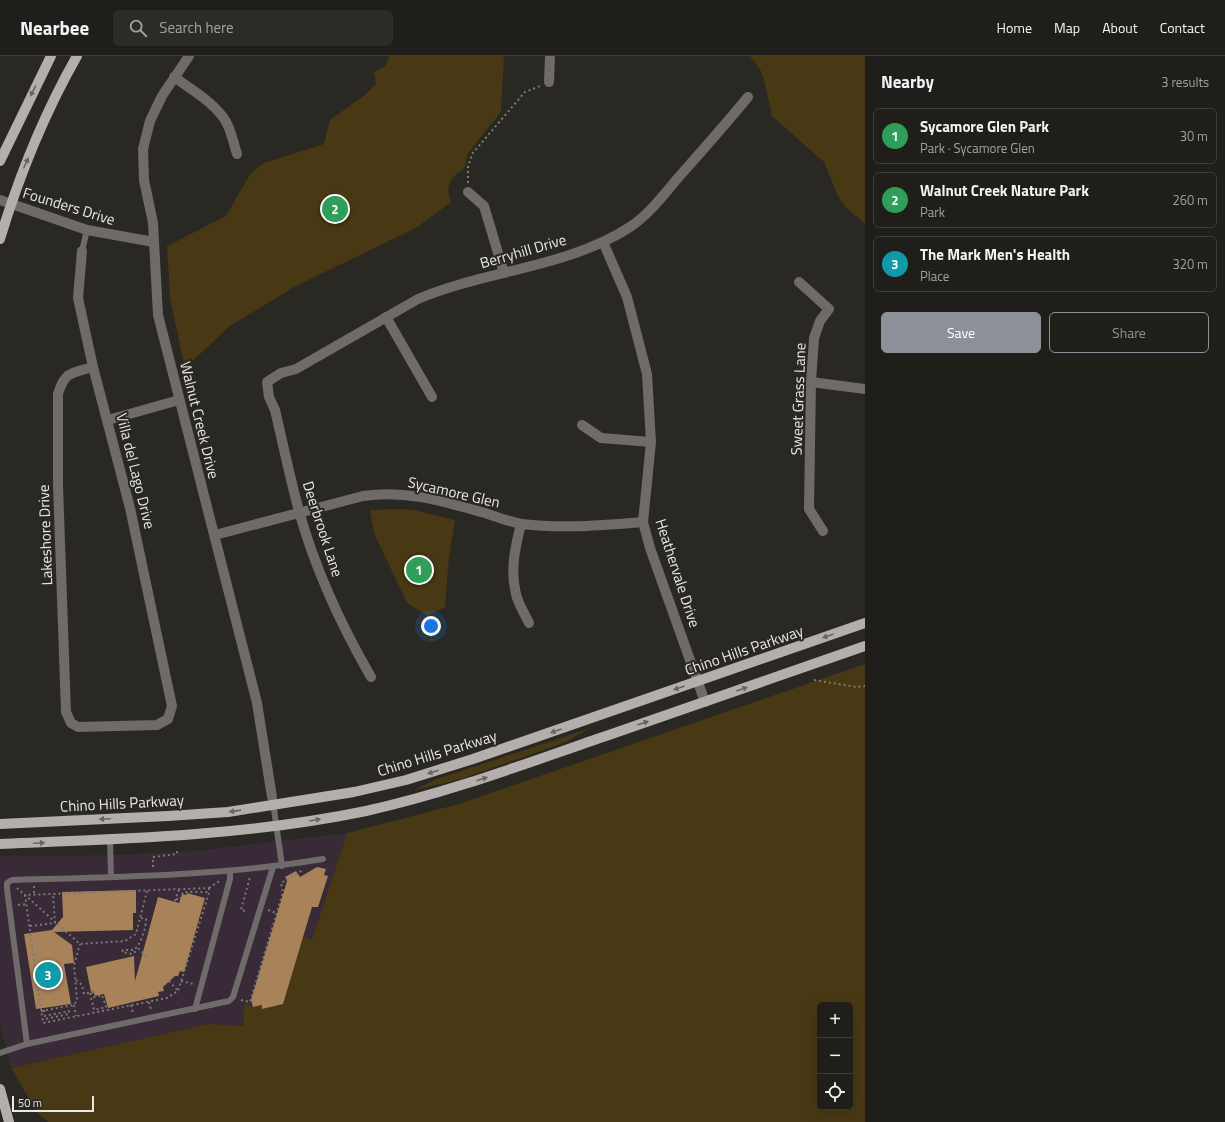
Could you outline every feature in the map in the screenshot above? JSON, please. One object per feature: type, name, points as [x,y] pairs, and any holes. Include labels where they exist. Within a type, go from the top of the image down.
[{"type":"main road","points":[[0,161],[51,56]]},
{"type":"main road","points":[[0,239],[22,171],[60,85],[77,56]]},
{"type":"main road","name":"Chino Hills Parkway","points":[[0,824],[228,812],[273,801],[354,792],[406,780],[698,682],[865,623]]},
{"type":"main road","points":[[0,844],[171,837],[276,827],[367,810],[438,793],[865,646]]},
{"type":"main road","points":[[0,1088],[9,1122]]},
{"type":"street","name":"Walnut Creek Drive","points":[[189,56],[162,96],[150,121],[144,149],[144,180],[153,223],[158,315],[257,704],[273,801]]},
{"type":"street","points":[[549,82],[550,56]]},
{"type":"street","points":[[174,77],[211,104],[223,117],[230,130],[237,154]]},
{"type":"street","name":"Berryhill Drive","points":[[267,382],[281,373],[296,369],[418,299],[439,290],[557,259],[603,242],[631,227],[651,209],[748,97]]},
{"type":"street","points":[[468,192],[484,206],[504,273]]},
{"type":"street","name":"Founders Drive","points":[[0,200],[87,230],[154,242]]},
{"type":"street","name":"Heathervale Drive","points":[[603,242],[627,297],[641,346],[647,374],[651,442],[643,522],[650,548],[705,702]]},
{"type":"street","name":"Villa del Lago Drive","points":[[82,251],[78,298],[93,367],[130,508],[172,706],[168,719]]},
{"type":"street","name":"Sweet Grass Lane","points":[[799,282],[829,309],[820,321],[814,338],[811,382],[810,509],[823,531]]},
{"type":"street","points":[[386,317],[432,396]]},
{"type":"street","name":"Lakeshore Drive","points":[[93,367],[70,374],[62,380],[58,394],[58,485],[66,712],[71,723],[78,727],[157,725],[168,719]]},
{"type":"street","name":"Deerbrook Lane","points":[[267,382],[269,397],[275,410],[299,512],[323,583],[371,677]]},
{"type":"street","points":[[811,382],[865,389]]},
{"type":"street","points":[[108,420],[179,400]]},
{"type":"street","points":[[582,425],[601,438],[651,442]]},
{"type":"street","name":"Sycamore Glen","points":[[215,535],[299,512],[363,496],[382,493],[407,494],[452,504],[521,524],[568,527],[643,522]]},
{"type":"street","points":[[521,524],[515,548],[513,573],[516,596],[529,623]]},
{"type":"lane","name":"Villa del Lago Drive","points":[[82,251],[87,230]]},
{"type":"lane","name":"Walnut Creek Drive","points":[[273,801],[282,866]]},
{"type":"lane","points":[[110,839],[111,876]]},
{"type":"lane","points":[[27,1044],[7,883],[12,880],[273,867],[323,859]]},
{"type":"lane","points":[[0,1053],[27,1044],[222,1004],[229,1001],[233,997],[273,867]]},
{"type":"lane","points":[[195,1009],[230,879],[230,870]]},
{"type":"path","points":[[468,192],[468,167],[472,154],[526,92],[549,82]]},
{"type":"path","points":[[814,680],[856,687],[865,686]]},
{"type":"path","points":[[153,867],[153,857],[177,854],[177,851]]},
{"type":"path","points":[[250,1002],[283,892],[281,883],[303,871],[307,862]]},
{"type":"path","points":[[243,878],[250,876],[240,910],[245,911]]},
{"type":"path","points":[[25,896],[209,888],[221,880]]},
{"type":"path","points":[[152,885],[152,890]]},
{"type":"path","points":[[16,887],[80,944],[125,941],[136,934],[147,890]]},
{"type":"path","points":[[90,993],[94,1010],[167,998],[178,991],[209,888]]},
{"type":"path","points":[[179,889],[175,900],[180,900],[183,892],[208,892]]},
{"type":"path","points":[[53,894],[55,923]]},
{"type":"path","points":[[25,896],[43,1023],[106,1008]]},
{"type":"path","points":[[140,918],[146,919],[146,926],[138,945],[134,950],[122,950],[122,952],[132,954],[139,949],[148,958]]},
{"type":"path","points":[[30,926],[55,923]]},
{"type":"path","points":[[76,1016],[74,1005],[77,994],[74,965],[80,944]]},
{"type":"path","points":[[75,979],[82,985],[84,994],[92,992],[94,997],[102,995],[106,1008]]},
{"type":"path","points":[[181,981],[200,986]]},
{"type":"path","points":[[169,982],[178,991]]},
{"type":"path","points":[[42,1010],[74,1005]]},
{"type":"path","points":[[42,1010],[45,1016],[69,1011],[69,1014],[46,1019],[46,1022]]},
{"type":"shaded area","points":[[390,56],[504,56],[501,112],[468,153],[464,169],[452,179],[449,187],[449,197],[451,202],[416,228],[294,287],[230,326],[185,368],[170,298],[167,246],[226,216],[250,174],[264,163],[324,144],[330,120],[365,95],[376,84],[374,72],[385,66]]},
{"type":"shaded area","points":[[750,56],[865,56],[865,223],[846,208],[838,196],[824,162],[772,116],[760,69]]},
{"type":"shaded area","points":[[370,510],[414,510],[455,520],[449,557],[445,607],[428,616],[407,603],[374,533]]},
{"type":"shaded area","points":[[865,664],[865,1122],[48,1122],[38,1114],[11,1068],[208,1024],[244,1026],[243,1014],[245,1003],[253,1007],[262,1005],[263,1009],[282,1004],[303,936],[312,940],[347,833],[459,804]]},
{"type":"shaded area","points":[[588,729],[566,742],[461,779],[414,790],[437,779]]},
{"type":"shaded area","points":[[347,833],[311,943],[302,1031],[208,1024],[11,1068],[0,1023],[0,856],[120,855],[195,851]]},
{"type":"building","points":[[317,867],[326,869],[324,875],[328,876],[318,907],[312,907],[283,1004],[262,1009],[262,1005],[253,1007],[251,1000],[287,881],[285,877],[296,871],[300,877]]},
{"type":"building","points":[[136,890],[136,913],[133,913],[133,930],[54,932],[72,945],[74,963],[64,964],[71,1004],[36,1009],[24,934],[52,930],[63,917],[62,892]]},
{"type":"building","points":[[187,893],[205,898],[184,972],[180,971],[178,976],[175,976],[163,987],[164,991],[158,992],[159,996],[108,1008],[104,994],[95,996],[93,991],[91,992],[86,967],[134,956],[135,981],[158,897],[179,903],[182,894],[186,895]]},
{"type":"place","name":"Walnut Creek Nature Park","points":[[335,209]]},
{"type":"place","name":"Sycamore Glen Park","points":[[419,570]]},
{"type":"place","name":"The Mark Men's Health","points":[[48,975]]}]
